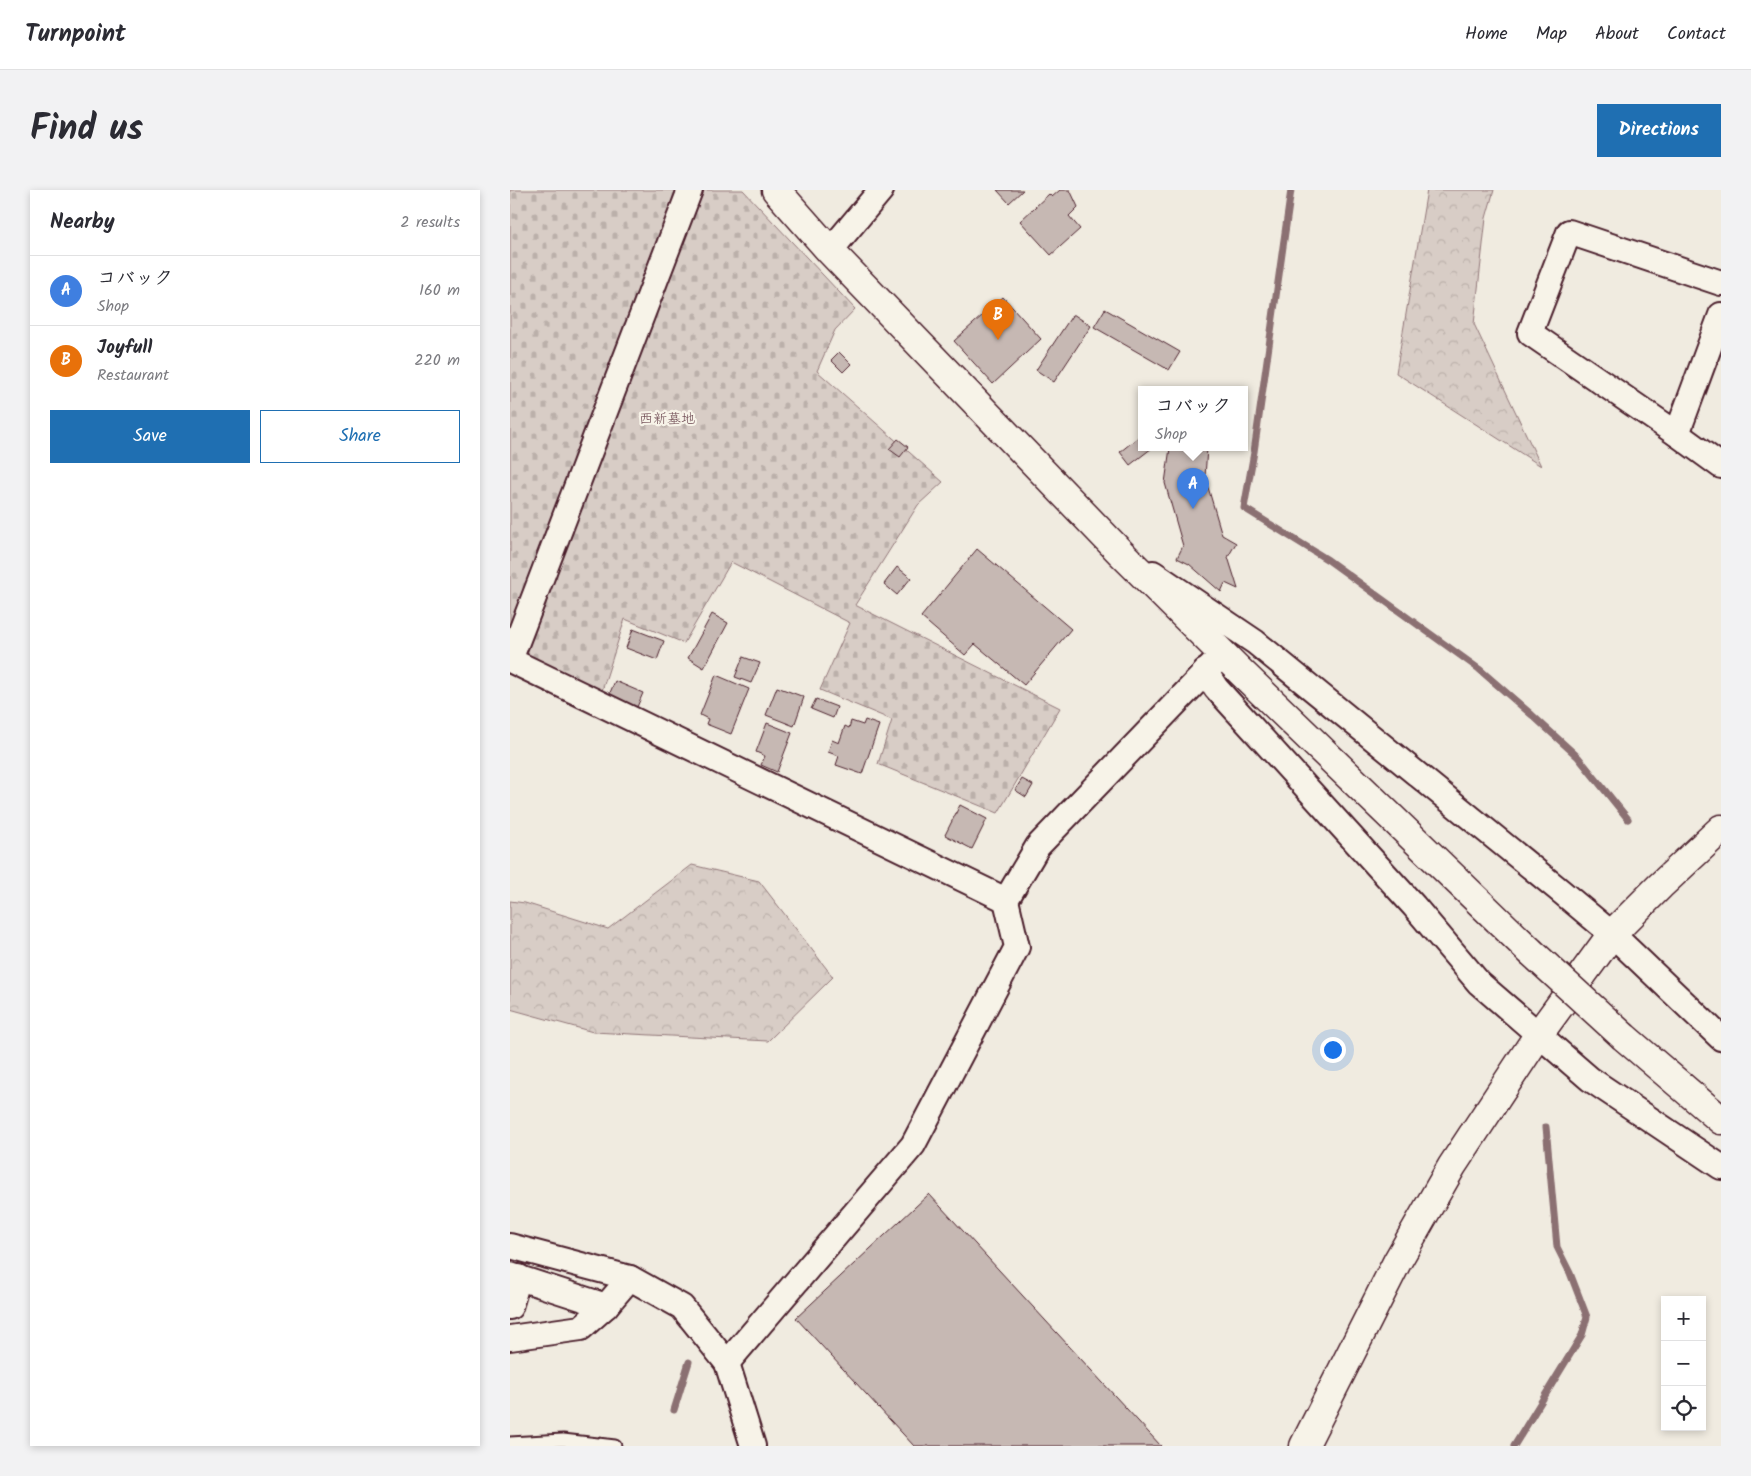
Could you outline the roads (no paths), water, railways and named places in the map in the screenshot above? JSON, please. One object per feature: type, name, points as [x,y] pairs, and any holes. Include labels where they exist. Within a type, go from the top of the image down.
[{"type":"street","points":[[690,190],[510,660],[1006,900]]},
{"type":"street","points":[[776,190],[830,251],[1120,552],[1214,663],[1624,1037],[1721,1120]]},
{"type":"street","points":[[830,251],[881,190]]},
{"type":"street","points":[[1721,283],[1569,232],[1530,333],[1678,434],[1721,466]]},
{"type":"street","points":[[1678,434],[1721,315]]},
{"type":"street","points":[[1120,552],[1255,642],[1612,934],[1721,1038]]},
{"type":"street","points":[[727,1363],[913,1145],[1017,947],[1006,900],[1038,846],[1214,663]]},
{"type":"street","points":[[1214,663],[1216,688],[1414,906],[1479,983],[1590,1079],[1721,1167]]},
{"type":"street","points":[[1304,1446],[1397,1262],[1452,1166],[1539,1034],[1612,934],[1721,829]]},
{"type":"street","points":[[510,1246],[630,1278],[682,1307],[727,1363],[753,1446]]},
{"type":"street","points":[[510,1307],[514,1276],[606,1306]]},
{"type":"street","points":[[510,1338],[581,1328],[606,1306],[630,1278]]},
{"type":"lane","points":[[510,1443],[563,1440],[615,1446]]},
{"type":"waterway","points":[[1291,190],[1254,452],[1244,508],[1328,560],[1479,669],[1578,757],[1628,819]]},
{"type":"waterway","points":[[1514,1446],[1582,1335],[1587,1317],[1570,1273],[1557,1247],[1546,1127]]},
{"type":"waterway","points":[[674,1410],[689,1362]]},
{"type":"place","name":"Joyfull","points":[[998,340]]},
{"type":"place","name":"コバック","points":[[1193,509]]},
{"type":"park label","name":"西新墓地","points":[[667,418]]}]
